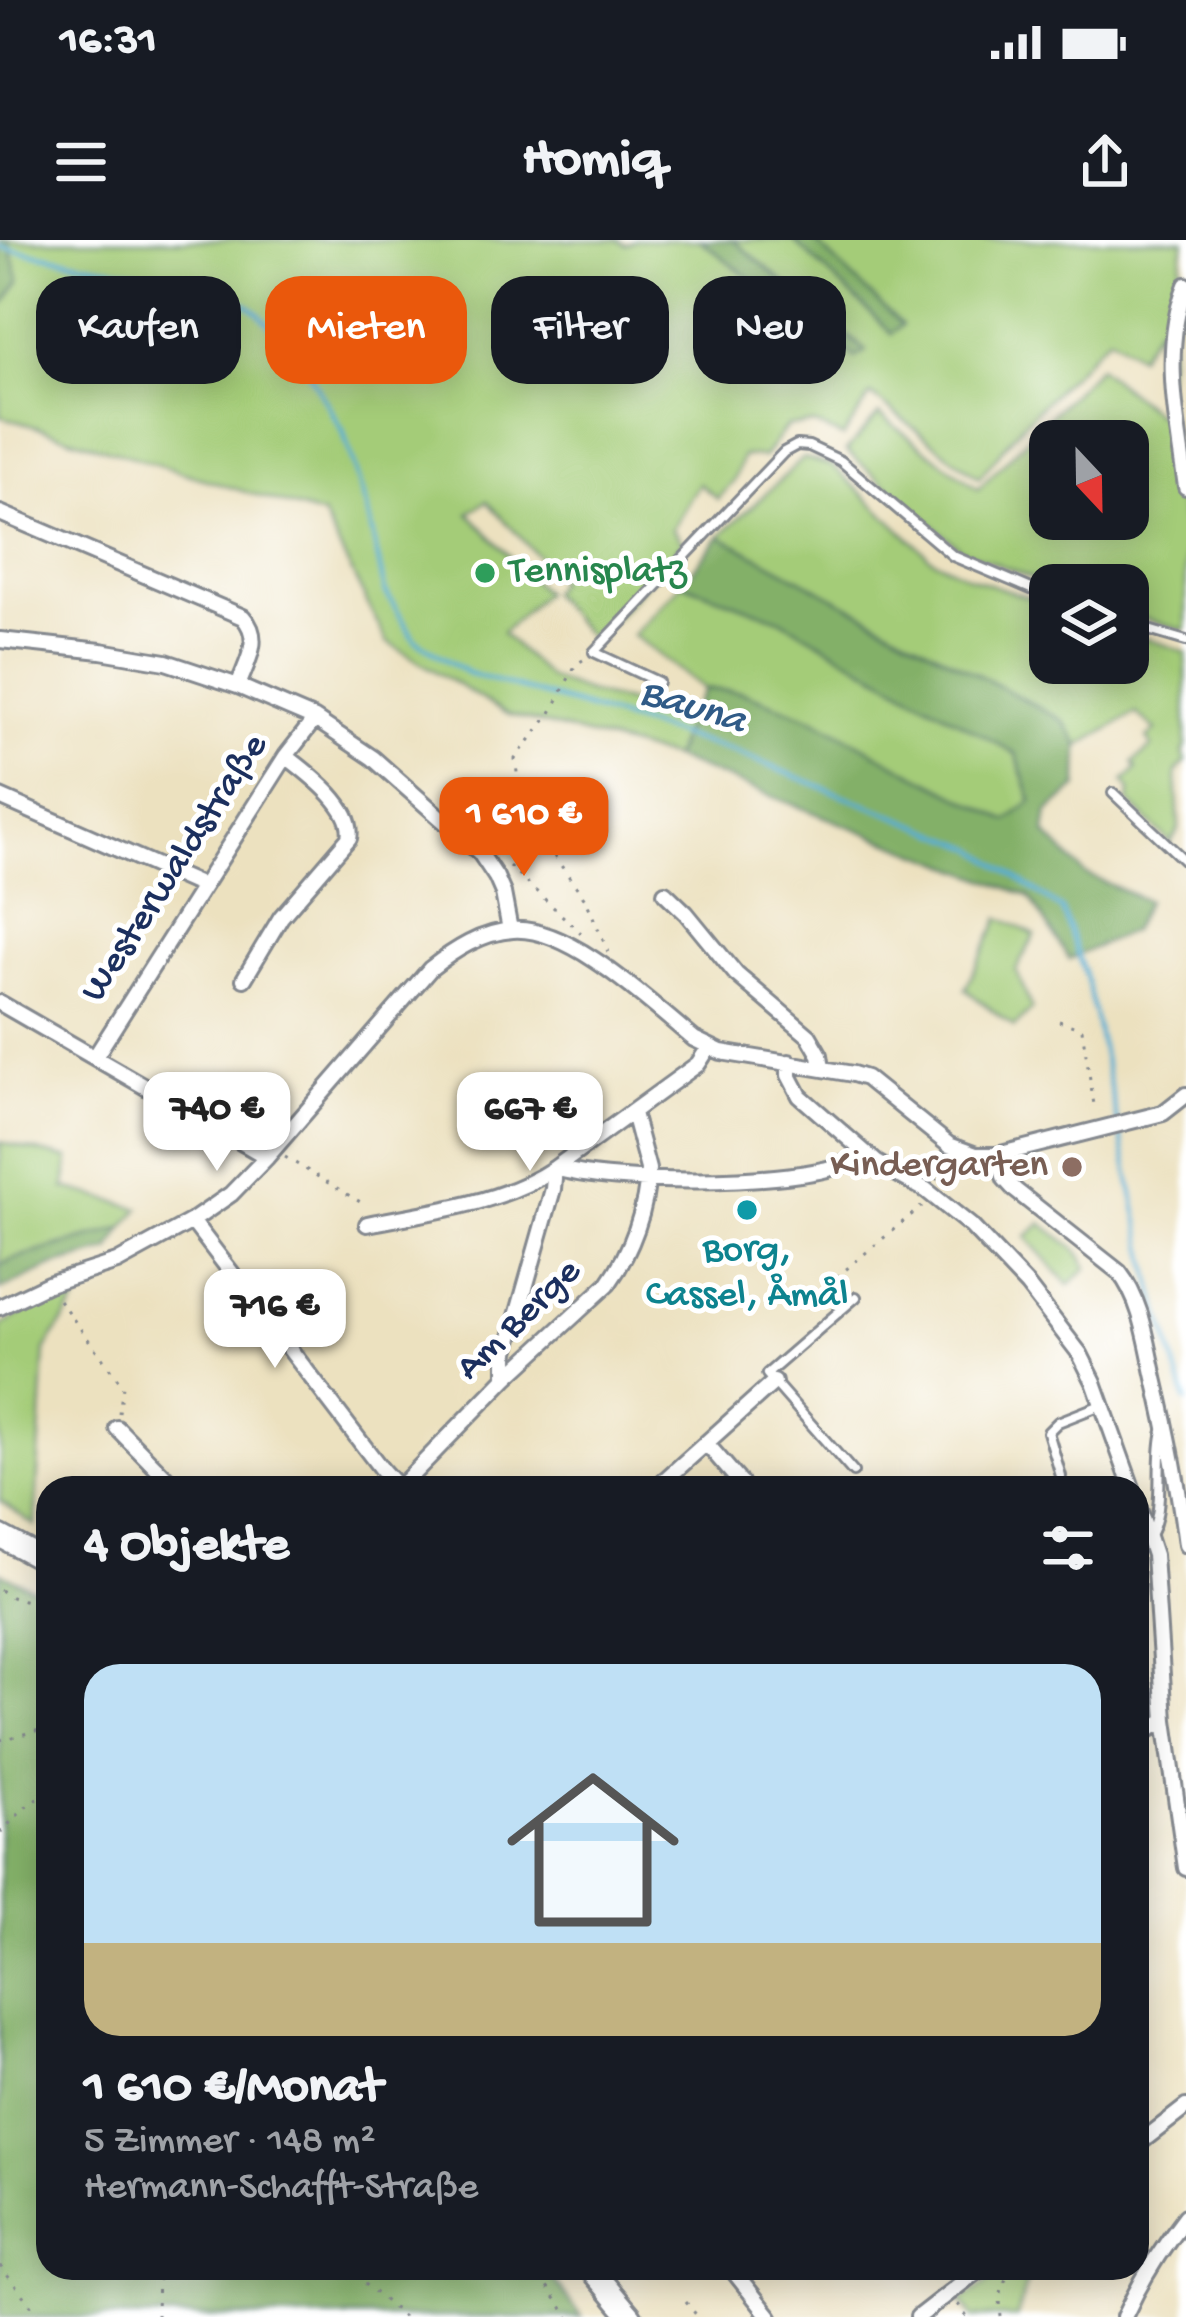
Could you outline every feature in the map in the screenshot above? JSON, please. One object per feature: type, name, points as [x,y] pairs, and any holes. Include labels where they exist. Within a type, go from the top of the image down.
[{"type":"main road","points":[[0,1536],[36,1556]]},
{"type":"main road","points":[[600,2280],[631,2317]]},
{"type":"street","points":[[1186,285],[1172,362],[1186,488]]},
{"type":"street","points":[[0,513],[243,617],[255,641],[238,686]]},
{"type":"street","points":[[0,640],[166,662],[315,719],[373,758],[480,853],[503,893],[510,930]]},
{"type":"street","name":"Westerwaldstraße","points":[[95,1057],[286,756],[315,719]]},
{"type":"street","points":[[244,979],[281,917],[350,838],[352,827],[343,810],[286,756]]},
{"type":"street","points":[[0,797],[202,886]]},
{"type":"street","points":[[665,893],[736,974],[809,1036],[822,1068]]},
{"type":"street","points":[[0,1307],[47,1284],[117,1262],[231,1194],[430,969],[473,941],[510,930],[571,945],[709,1048],[866,1078],[964,1153],[997,1155],[1141,1120],[1173,1107],[1186,1095]]},
{"type":"street","points":[[0,1003],[270,1154]]},
{"type":"street","points":[[367,1224],[507,1193],[536,1181],[698,1064],[709,1048]]},
{"type":"street","points":[[788,1062],[789,1076],[800,1096],[877,1163],[926,1190],[971,1226],[1027,1285],[1080,1354],[1128,1476]]},
{"type":"street","name":"Am Berge","points":[[410,1476],[617,1272],[642,1213],[648,1179],[633,1113]]},
{"type":"street","points":[[555,1168],[648,1179],[802,1174],[837,1166],[861,1150]]},
{"type":"street","points":[[997,1155],[1015,1190],[1127,1282],[1140,1315],[1166,1424],[1186,1545]]},
{"type":"street","points":[[506,1378],[506,1355],[555,1168]]},
{"type":"street","points":[[192,1221],[389,1476]]},
{"type":"street","points":[[669,1476],[774,1382]]},
{"type":"street","points":[[117,1428],[164,1476]]},
{"type":"street","points":[[706,1443],[735,1476]]},
{"type":"street","points":[[1149,1536],[1165,1720],[1186,1868]]},
{"type":"street","points":[[1149,1730],[1165,1720]]},
{"type":"street","points":[[1149,2137],[1184,2113]]},
{"type":"street","points":[[1149,2267],[1186,2216]]},
{"type":"street","points":[[741,2280],[770,2317]]},
{"type":"street","points":[[918,2317],[966,2280]]},
{"type":"street","points":[[1124,2317],[1141,2280]]},
{"type":"lane","points":[[658,682],[594,652],[784,452],[797,445],[841,460],[953,556],[1029,588]]},
{"type":"lane","points":[[1149,630],[1186,640]]},
{"type":"lane","points":[[1113,794],[1186,862]]},
{"type":"lane","points":[[853,1472],[767,1374],[856,1297]]},
{"type":"lane","points":[[1061,1476],[1048,1432],[1058,1422],[1102,1404]]},
{"type":"lane","points":[[1149,1536],[1157,1521],[1159,1448],[1166,1424]]},
{"type":"path","points":[[594,652],[576,664],[551,713],[515,759],[520,792],[542,842],[586,900],[609,951],[604,966]]},
{"type":"path","points":[[480,853],[508,864],[593,946],[604,966]]},
{"type":"path","points":[[1058,1021],[1082,1029],[1098,1128]]},
{"type":"path","points":[[926,1190],[964,1153]]},
{"type":"path","points":[[270,1154],[367,1206]]},
{"type":"path","points":[[856,1297],[838,1276],[916,1212]]},
{"type":"path","points":[[47,1284],[123,1386],[117,1428]]},
{"type":"path","points":[[0,1590],[36,1603]]},
{"type":"path","points":[[0,1740],[36,1731]]},
{"type":"path","points":[[0,1833],[36,1800]]},
{"type":"path","points":[[0,2266],[40,2317]]},
{"type":"path","points":[[157,2317],[158,2280]]},
{"type":"path","points":[[361,2280],[403,2317]]},
{"type":"path","points":[[542,2280],[568,2317]]},
{"type":"path","points":[[1001,2317],[999,2297],[1005,2280]]},
{"type":"path","points":[[686,2302],[698,2317]]},
{"type":"green space","points":[[0,240],[8,240],[20,281],[0,309]]},
{"type":"green space","points":[[8,240],[618,240],[626,245],[636,240],[700,240],[747,276],[693,276],[693,384],[846,384],[846,351],[855,358],[865,350],[846,334],[846,290],[892,333],[901,325],[813,240],[1184,240],[1164,396],[1155,384],[1156,328],[1138,356],[1109,336],[1021,426],[979,478],[871,395],[843,437],[813,424],[787,426],[764,457],[743,456],[734,481],[718,499],[699,484],[672,529],[683,542],[594,642],[550,594],[558,579],[487,501],[469,513],[544,593],[502,633],[549,678],[689,717],[673,758],[506,714],[387,642],[323,516],[0,416],[0,309],[20,281]]},
{"type":"green space","points":[[700,240],[733,240],[776,276],[747,276]]},
{"type":"green space","points":[[733,240],[793,240],[831,276],[776,276]]},
{"type":"green space","points":[[793,240],[813,240],[902,325],[892,333],[846,290],[846,276],[831,276]]},
{"type":"green space","points":[[846,334],[866,351],[855,358],[846,351]]},
{"type":"green space","points":[[1098,367],[1163,419],[1186,542],[1186,626],[1183,630],[1149,620],[1149,564],[1029,564],[1029,577],[961,549],[846,451],[879,414],[978,489],[1029,437],[1029,540],[1149,540],[1149,420],[1046,420]]},
{"type":"green space","points":[[804,458],[833,466],[931,558],[1029,598],[1029,684],[1149,684],[1149,639],[1186,652],[1186,762],[1176,772],[1179,829],[1170,843],[1129,802],[1130,790],[1124,782],[1137,769],[1133,763],[1152,747],[1147,738],[1156,730],[1136,713],[1079,746],[1064,721],[720,536]]},
{"type":"green space","points":[[720,536],[1064,721],[1079,746],[1078,787],[1048,812],[1045,833],[1085,874],[1147,901],[1131,931],[1069,959],[1029,896],[673,758],[704,689],[742,692],[815,719],[1008,821],[1032,801],[1016,754],[780,619],[682,583]]},
{"type":"green space","points":[[682,583],[780,619],[1016,754],[1032,801],[1008,821],[815,719],[742,692],[704,689],[633,635]]},
{"type":"green space","points":[[1000,918],[1035,935],[1016,970],[1032,1009],[1014,1027],[965,989]]},
{"type":"green space","points":[[0,1142],[69,1159],[65,1188],[140,1208],[124,1228],[0,1266]]},
{"type":"green space","points":[[1042,1223],[1073,1247],[1087,1268],[1069,1285],[1026,1237]]},
{"type":"green space","points":[[124,1228],[110,1251],[53,1266],[0,1290],[0,1266],[12,1259]]},
{"type":"green space","points":[[85,1288],[45,1350],[35,1526],[0,1500],[0,1327],[27,1310]]},
{"type":"green space","points":[[0,1572],[36,1590],[36,2280],[553,2280],[582,2317],[0,2317]]},
{"type":"green space","points":[[990,2280],[1027,2280],[1017,2317],[973,2317],[961,2301]]},
{"type":"waterway","name":"Bauna","points":[[0,247],[222,288],[258,312],[302,361],[343,431],[385,591],[415,640],[468,673],[732,751],[975,848],[1062,910],[1087,981],[1154,1291],[1186,1401]]},
{"type":"place","name":"Tennisplatz","points":[[485,573]]},
{"type":"place","name":"Kindergarten","points":[[1072,1167]]},
{"type":"place","name":"Borg, Cassel, Åmål","points":[[747,1210]]}]
